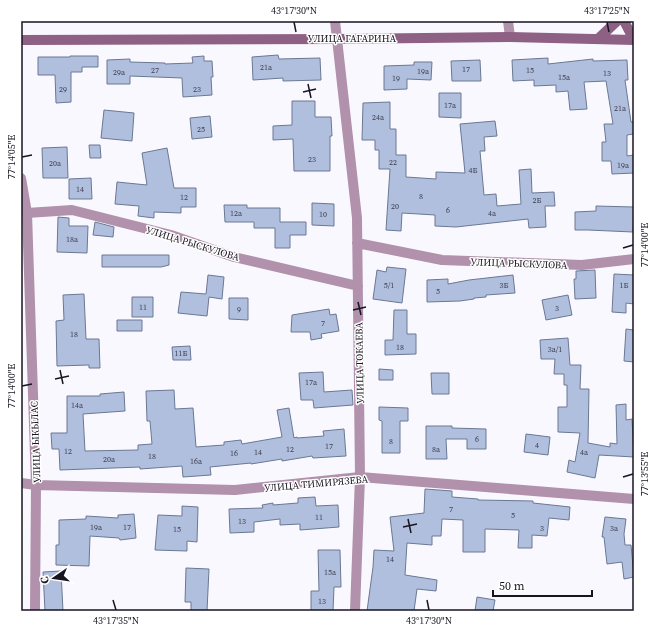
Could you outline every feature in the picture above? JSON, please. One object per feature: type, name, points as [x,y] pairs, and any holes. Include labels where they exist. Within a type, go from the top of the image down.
[{"type":"main road","points":[[598,39],[617,21]]},
{"type":"main road","points":[[624,21],[634,40]]},
{"type":"main road","name":"УЛИЦА ГАГАРИНА","points":[[21,40],[510,37],[634,40]]},
{"type":"street","name":"УЛИЦА ТОКАЕВА","points":[[336,21],[357,218],[360,477],[355,611]]},
{"type":"street","points":[[508,21],[510,37]]},
{"type":"street","name":"УЛИЦА ЫКЫЛАС","points":[[21,178],[27,213],[36,485],[35,611]]},
{"type":"street","name":"УЛИЦА РЫСКУЛОВА","points":[[27,213],[72,210],[171,235],[234,257],[358,286]]},
{"type":"street","name":"УЛИЦА РЫСКУЛОВА","points":[[357,243],[442,260],[582,265],[634,259]]},
{"type":"street","name":"УЛИЦА ТИМИРЯЗЕВА","points":[[21,483],[36,485],[235,490],[360,477],[634,499]]},
{"type":"building","points":[[278,55],[279,59],[320,58],[321,80],[283,81],[283,78],[253,80],[252,57]]},
{"type":"building","points":[[98,56],[98,67],[82,67],[82,72],[71,72],[71,102],[56,103],[55,75],[38,75],[38,57]]},
{"type":"building","points":[[204,56],[204,61],[212,61],[212,95],[183,97],[182,78],[130,76],[130,84],[107,84],[107,60],[130,59],[130,62],[165,64],[193,63],[192,57]]},
{"type":"building","points":[[548,58],[548,64],[593,59],[593,61],[627,60],[628,80],[625,80],[631,122],[634,122],[634,134],[627,135],[627,156],[634,155],[634,173],[612,174],[611,161],[602,161],[602,142],[606,142],[604,124],[613,124],[606,81],[584,82],[587,109],[570,110],[568,91],[556,92],[556,85],[534,86],[534,80],[513,81],[512,60]]},
{"type":"building","points":[[480,60],[481,81],[452,81],[451,61]]},
{"type":"building","points":[[414,62],[432,62],[431,80],[407,79],[407,89],[384,90],[384,66],[414,65]]},
{"type":"building","points":[[439,93],[461,93],[461,118],[439,117]]},
{"type":"building","points":[[292,101],[315,101],[315,117],[331,117],[332,136],[330,136],[330,171],[294,171],[293,139],[273,140],[273,126],[292,125]]},
{"type":"building","points":[[390,102],[390,129],[396,129],[396,155],[406,155],[406,177],[436,179],[436,172],[465,173],[460,124],[495,121],[497,136],[484,137],[485,151],[480,151],[484,195],[496,194],[497,206],[521,204],[519,170],[531,169],[532,193],[554,192],[555,206],[545,206],[546,227],[529,228],[528,219],[456,227],[435,226],[435,215],[402,213],[401,231],[386,230],[390,169],[379,169],[379,150],[375,150],[375,140],[362,140],[363,103]]},
{"type":"building","points":[[104,110],[134,113],[132,141],[101,138]]},
{"type":"building","points":[[210,116],[212,137],[192,139],[190,118]]},
{"type":"building","points":[[89,145],[100,145],[101,158],[90,158]]},
{"type":"building","points":[[67,147],[68,178],[43,178],[42,148]]},
{"type":"building","points":[[167,148],[174,188],[196,188],[196,207],[181,207],[181,213],[154,212],[154,218],[138,216],[139,206],[115,204],[117,182],[147,185],[142,153]]},
{"type":"building","points":[[91,178],[92,199],[69,199],[69,179]]},
{"type":"building","points":[[312,203],[334,204],[334,226],[312,225]]},
{"type":"building","points":[[224,205],[247,205],[247,208],[280,208],[280,222],[306,222],[306,235],[290,235],[290,248],[275,248],[275,228],[254,228],[254,222],[225,222]]},
{"type":"building","points":[[596,206],[634,207],[633,232],[575,230],[575,212],[596,211]]},
{"type":"building","points":[[58,217],[69,218],[69,226],[88,226],[87,253],[57,252]]},
{"type":"building","points":[[95,222],[114,227],[113,237],[93,235]]},
{"type":"building","points":[[102,255],[169,255],[169,265],[161,267],[102,267]]},
{"type":"building","points":[[387,267],[406,269],[402,303],[373,299],[377,270],[386,272]]},
{"type":"building","points":[[595,270],[596,298],[575,299],[574,279],[576,279],[576,271]]},
{"type":"building","points":[[614,274],[634,275],[634,304],[626,303],[626,313],[612,312]]},
{"type":"building","points":[[208,275],[224,277],[222,299],[209,297],[207,316],[178,313],[181,292],[206,294]]},
{"type":"building","points":[[513,275],[515,293],[486,295],[486,297],[460,301],[427,302],[427,280],[448,279],[448,284]]},
{"type":"building","points":[[84,294],[86,339],[99,339],[100,368],[89,368],[89,365],[57,366],[56,321],[64,320],[63,295]]},
{"type":"building","points":[[568,295],[572,315],[546,320],[542,300]]},
{"type":"building","points":[[132,297],[153,297],[153,317],[132,317]]},
{"type":"building","points":[[229,298],[248,298],[248,320],[229,319]]},
{"type":"building","points":[[329,309],[330,315],[336,314],[339,331],[321,334],[322,338],[311,340],[310,332],[291,332],[292,315]]},
{"type":"building","points":[[394,310],[407,310],[407,334],[416,334],[416,354],[385,355],[385,340],[393,340]]},
{"type":"building","points":[[117,320],[142,320],[142,331],[117,331]]},
{"type":"building","points":[[626,329],[634,330],[634,362],[624,361]]},
{"type":"building","points":[[568,338],[570,365],[581,365],[580,389],[589,389],[588,443],[610,447],[610,443],[617,444],[616,405],[626,404],[626,420],[632,419],[634,457],[599,455],[595,478],[567,472],[569,460],[575,462],[580,433],[558,432],[558,407],[567,407],[567,385],[564,385],[564,374],[554,374],[555,359],[541,359],[540,340]]},
{"type":"building","points":[[190,346],[191,360],[173,360],[172,347]]},
{"type":"building","points":[[379,369],[393,370],[393,380],[379,380]]},
{"type":"building","points":[[323,372],[324,392],[352,390],[353,405],[314,408],[313,400],[301,400],[299,373]]},
{"type":"building","points":[[431,373],[449,373],[449,394],[432,394]]},
{"type":"building","points":[[174,390],[175,409],[193,408],[196,447],[224,445],[224,442],[241,440],[242,444],[282,437],[277,410],[289,408],[294,438],[324,436],[323,431],[344,429],[346,456],[313,458],[312,456],[282,461],[282,459],[251,464],[210,467],[211,475],[183,477],[182,466],[140,469],[140,467],[60,470],[59,449],[52,449],[51,433],[67,433],[67,396],[100,396],[100,394],[124,392],[125,411],[83,414],[85,451],[138,450],[138,445],[152,444],[150,421],[147,421],[146,391]]},
{"type":"building","points":[[379,407],[408,408],[408,421],[400,421],[400,453],[382,453],[382,421],[379,420]]},
{"type":"building","points":[[426,426],[452,426],[452,428],[486,429],[486,449],[467,449],[467,439],[446,439],[447,459],[426,459]]},
{"type":"building","points":[[526,434],[550,437],[548,455],[524,452]]},
{"type":"building","points":[[425,489],[452,491],[452,497],[478,500],[533,501],[533,503],[570,507],[569,520],[549,518],[547,536],[532,535],[532,548],[518,548],[519,530],[485,529],[485,552],[463,552],[463,520],[442,519],[441,536],[432,536],[432,545],[407,543],[405,575],[437,580],[436,591],[417,589],[414,611],[367,611],[374,550],[394,551],[390,517],[424,513]]},
{"type":"building","points":[[315,497],[316,506],[338,505],[339,527],[300,530],[300,524],[280,525],[280,519],[254,522],[254,532],[230,533],[229,509],[263,508],[262,505],[273,503],[273,505],[298,503],[298,498]]},
{"type":"building","points":[[182,506],[198,507],[197,542],[187,541],[187,551],[155,550],[158,515],[182,516]]},
{"type":"building","points":[[134,514],[136,538],[120,540],[119,538],[90,536],[89,566],[56,565],[56,545],[59,545],[59,520],[86,519],[86,516],[118,518],[118,515]]},
{"type":"building","points":[[605,517],[626,519],[624,534],[625,545],[631,545],[634,577],[624,579],[622,562],[607,564],[604,537],[602,537]]},
{"type":"building","points":[[318,550],[340,550],[341,587],[334,587],[333,611],[311,611],[311,591],[319,591]]},
{"type":"building","points":[[186,568],[209,569],[207,611],[191,611],[191,602],[185,602]]},
{"type":"building","points":[[61,571],[63,611],[45,611],[43,572]]},
{"type":"building","points":[[477,597],[495,600],[493,611],[475,611]]}]
